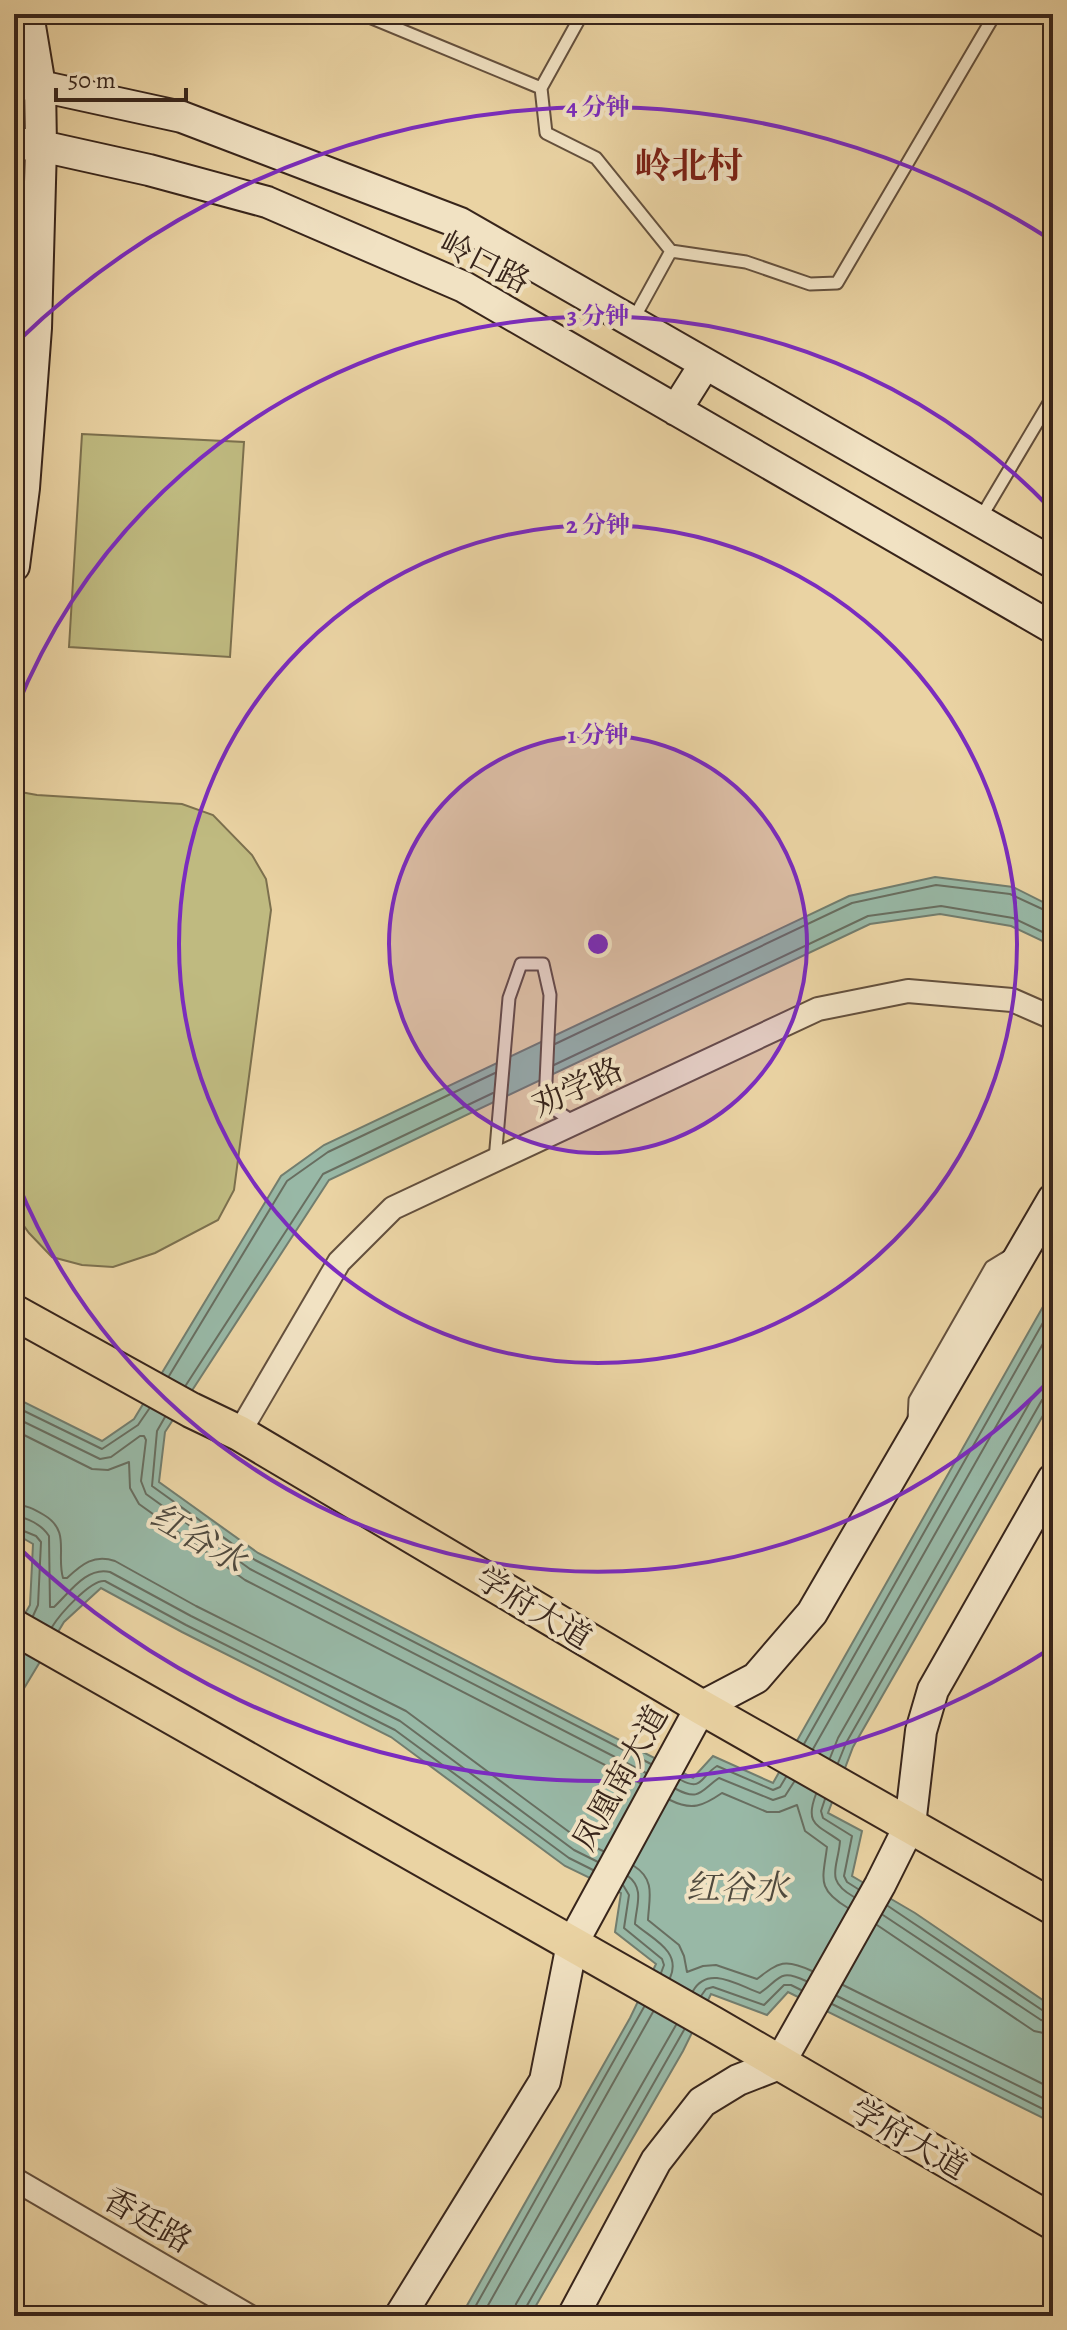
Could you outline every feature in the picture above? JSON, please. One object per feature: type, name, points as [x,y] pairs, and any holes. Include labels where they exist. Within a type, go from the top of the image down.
[{"type":"main road","name":"学府大道","points":[[14,1312],[191,1410],[239,1433],[701,1707],[1053,1907]]},
{"type":"main road","name":"学府大道","points":[[14,1627],[713,2024],[1053,2222]]},
{"type":"street","points":[[14,566],[24,488],[36,328],[28,145],[28,14]]},
{"type":"street","name":"岭口路","points":[[27,85],[182,117],[460,223],[1053,563]]},
{"type":"street","name":"岭口路","points":[[28,145],[149,170],[267,202],[464,287],[1053,628]]},
{"type":"street","points":[[676,410],[705,364]]},
{"type":"street","name":"劝学路","points":[[239,1433],[339,1262],[393,1208],[495,1154],[575,1123],[818,1009],[908,991],[1012,1000],[1053,1018]]},
{"type":"street","name":"凤凰南大道","points":[[400,2316],[545,2081],[572,1944],[701,1707],[756,1678],[812,1613],[1053,1199]]},
{"type":"street","points":[[573,2316],[656,2161],[702,2102],[738,2080],[779,2064],[880,1885],[910,1825],[921,1731],[933,1690],[1053,1479]]},
{"type":"street","name":"香廷路","points":[[14,2179],[249,2316]]},
{"type":"lane","points":[[362,14],[541,88]]},
{"type":"lane","points":[[582,14],[541,88],[546,133],[596,158],[671,251],[746,262],[810,284],[837,283],[995,14]]},
{"type":"lane","points":[[632,322],[671,251]]},
{"type":"lane","points":[[980,521],[1053,396]]},
{"type":"lane","points":[[495,1154],[509,998],[521,964],[543,964],[550,995],[545,1103],[575,1123]]},
{"type":"shaded area","points":[[82,434],[244,442],[230,657],[69,647]]},
{"type":"shaded area","points":[[15,791],[182,804],[213,815],[252,855],[266,879],[271,910],[234,1190],[218,1220],[155,1253],[113,1267],[82,1265],[52,1257],[14,1212]]},
{"type":"water","name":"红谷水","points":[[935,877],[1013,887],[1053,907],[1053,946],[1011,926],[940,914],[870,924],[329,1180],[165,1432],[159,1482],[258,1553],[693,1778],[713,1756],[773,1783],[1053,1289],[1053,1398],[853,1747],[828,1813],[862,1831],[852,1876],[915,1913],[1053,2007],[1053,2123],[788,1992],[767,2015],[711,1994],[683,2051],[530,2316],[461,2316],[630,2018],[656,1964],[615,1932],[621,1893],[565,1866],[391,1737],[101,1588],[64,1622],[14,1705],[14,1632],[30,1605],[33,1544],[14,1533],[14,1397],[102,1441],[134,1419],[281,1176],[324,1145],[849,896]]},
{"type":"district","name":"岭北村","points":[[689,165]]}]
